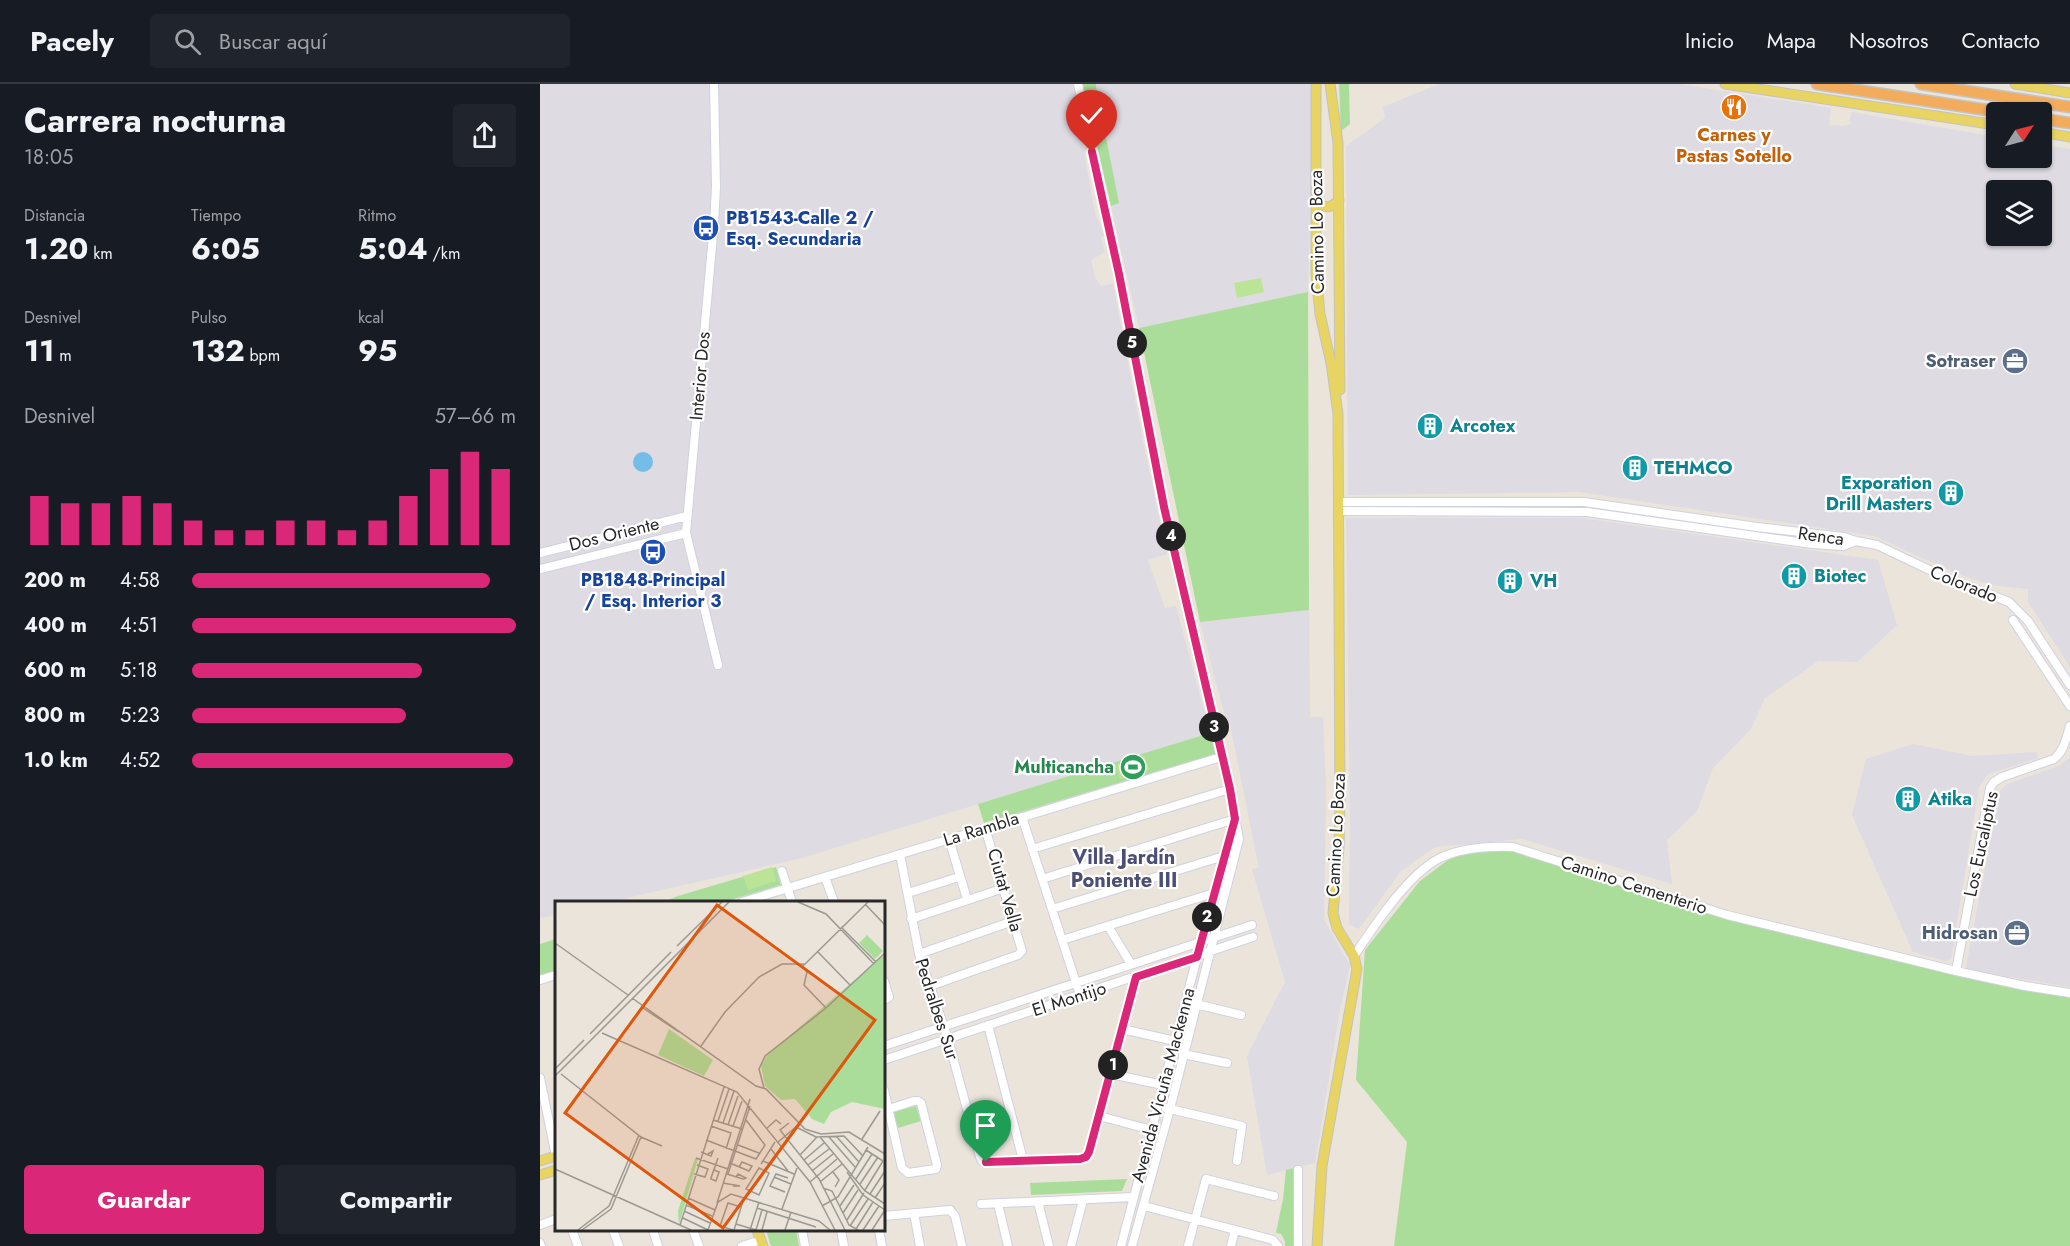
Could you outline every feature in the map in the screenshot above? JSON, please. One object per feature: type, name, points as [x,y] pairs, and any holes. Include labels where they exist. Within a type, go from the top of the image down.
[{"type":"highway","points":[[1817,84],[1986,110]]},
{"type":"highway","points":[[1921,84],[2070,107]]},
{"type":"highway","points":[[2052,120],[2070,123]]},
{"type":"main road","name":"Camino Lo Boza","points":[[1316,84],[1317,292],[1333,373],[1338,414]]},
{"type":"main road","name":"Camino Lo Boza","points":[[1317,1246],[1322,1166],[1357,975],[1354,956],[1337,928],[1332,907],[1340,822],[1338,414],[1340,380],[1338,143],[1330,84]]},
{"type":"main road","points":[[1725,84],[1986,123]]},
{"type":"main road","points":[[2015,84],[2070,93]]},
{"type":"main road","points":[[2052,134],[2070,137]]},
{"type":"main road","points":[[1316,199],[1321,205],[1327,207],[1333,206],[1339,200]]},
{"type":"main road","points":[[540,1161],[555,1156]]},
{"type":"main road","points":[[540,1175],[555,1170]]},
{"type":"street","name":"Interior Dos","points":[[714,84],[716,187],[714,224],[686,532],[718,665]]},
{"type":"street","points":[[1042,879],[1235,819],[1160,489],[1119,274],[1078,84]]},
{"type":"street","points":[[1523,501],[1523,511]]},
{"type":"street","name":"Renca","points":[[1338,507],[1405,502],[1573,501],[1844,537],[1856,541]]},
{"type":"street","points":[[1405,502],[1406,512]]},
{"type":"street","name":"Renca","points":[[1338,507],[1406,512],[1587,512],[1812,544],[1843,546],[1856,541]]},
{"type":"street","name":"Dos Oriente","points":[[540,553],[687,516]]},
{"type":"street","name":"Dos Oriente","points":[[540,569],[686,532]]},
{"type":"street","points":[[1812,544],[1814,534]]},
{"type":"street","name":"Colorado","points":[[1856,541],[1877,545],[1940,575],[2009,602],[2028,621],[2070,685]]},
{"type":"street","name":"Colorado","points":[[2013,620],[2070,706]]},
{"type":"street","name":"Los Eucaliptus","points":[[1956,971],[1990,788],[2002,777],[2054,759],[2063,748],[2070,726]]},
{"type":"street","name":"La Rambla","points":[[750,901],[1221,757]]},
{"type":"street","points":[[1032,849],[1230,789]]},
{"type":"street","points":[[1022,817],[1080,995]]},
{"type":"street","name":"Avenida Vicuña Mackenna","points":[[1132,1246],[1170,1109],[1239,839],[1235,819]]},
{"type":"street","name":"Avenida Vicuña Mackenna","points":[[1120,1246],[1235,819]]},
{"type":"street","name":"Ciutat Vella","points":[[930,986],[1022,953],[985,828]]},
{"type":"street","points":[[949,839],[967,899]]},
{"type":"street","name":"Camino Cementerio","points":[[1354,956],[1393,902],[1416,875],[1429,865],[1452,854],[1480,848],[1513,847],[1727,915],[1956,971],[2070,993]]},
{"type":"street","name":"Pedralbes Sur","points":[[900,854],[919,954],[948,1039],[980,1157],[982,1161],[1023,1161]]},
{"type":"street","points":[[1052,909],[1224,856]]},
{"type":"street","points":[[782,871],[791,901]]},
{"type":"street","points":[[825,877],[833,901]]},
{"type":"street","points":[[908,894],[959,877]]},
{"type":"street","points":[[911,918],[1004,888]]},
{"type":"street","points":[[1062,940],[1214,893]]},
{"type":"street","points":[[919,954],[1013,921]]},
{"type":"street","name":"El Montijo","points":[[885,1046],[1252,925]]},
{"type":"street","points":[[1108,926],[1131,964]]},
{"type":"street","name":"El Montijo","points":[[885,1060],[1253,937]]},
{"type":"street","points":[[540,980],[555,975]]},
{"type":"street","points":[[988,1025],[1023,1161],[1080,1159],[1086,1157],[1089,1152],[1136,977]]},
{"type":"street","points":[[885,984],[889,998],[885,1000]]},
{"type":"street","points":[[1197,1004],[1241,1015]]},
{"type":"street","points":[[1122,1029],[1175,1041]]},
{"type":"street","points":[[1183,1054],[1227,1063]]},
{"type":"street","points":[[1111,1074],[1163,1085]]},
{"type":"street","points":[[540,1078],[555,1151]]},
{"type":"street","points":[[885,1094],[905,1172],[936,1169],[937,1165],[918,1101],[889,1109]]},
{"type":"street","points":[[1158,1106],[1242,1126],[1237,1161]]},
{"type":"street","points":[[1099,1116],[1152,1130]]},
{"type":"street","points":[[1141,1170],[1153,1173]]},
{"type":"street","points":[[1298,1170],[1298,1246]]},
{"type":"street","points":[[1188,1246],[1206,1179],[1274,1196]]},
{"type":"street","points":[[981,1204],[1133,1197]]},
{"type":"street","points":[[1071,1246],[1083,1200]]},
{"type":"street","points":[[1038,1202],[1049,1246]]},
{"type":"street","points":[[998,1204],[1008,1246]]},
{"type":"street","points":[[1144,1206],[1273,1240],[1278,1246]]},
{"type":"street","points":[[885,1216],[952,1211],[962,1246]]},
{"type":"street","points":[[914,1213],[920,1246]]},
{"type":"street","points":[[540,1224],[555,1219]]},
{"type":"street","points":[[1231,1246],[1235,1230]]},
{"type":"street","points":[[572,1231],[578,1246]]},
{"type":"street","points":[[613,1231],[619,1246]]},
{"type":"street","points":[[653,1231],[658,1246]]},
{"type":"street","points":[[693,1231],[699,1246]]},
{"type":"street","points":[[802,1231],[805,1246]]},
{"type":"street","points":[[841,1231],[844,1246]]},
{"type":"street","points":[[879,1231],[882,1246]]},
{"type":"street","points":[[742,1246],[762,1243]]},
{"type":"shaded area","points":[[540,84],[1072,84],[1095,213],[1104,235],[1101,237],[1105,252],[1091,260],[1095,278],[1101,286],[1113,284],[1167,554],[1148,560],[1165,608],[1176,606],[1210,733],[802,858],[613,901],[555,901],[555,915],[540,918]]},
{"type":"shaded area","points":[[1083,84],[1311,84],[1308,292],[1139,328]]},
{"type":"shaded area","points":[[1439,84],[1680,84],[1831,108],[1829,125],[1851,124],[1852,112],[1986,135],[1986,168],[2052,168],[2052,146],[2070,149],[2070,667],[2028,602],[2028,589],[1991,585],[1955,573],[1875,536],[1579,492],[1348,495],[1346,146],[1385,118],[1383,107]]},
{"type":"shaded area","points":[[1346,518],[1581,518],[1878,560],[1897,625],[1857,662],[1818,661],[1765,698],[1751,729],[1713,768],[1697,811],[1667,840],[1672,884],[1522,839],[1435,847],[1401,871],[1359,929],[1349,924]]},
{"type":"shaded area","points":[[1309,610],[1310,717],[1323,717],[1326,788],[1324,920],[1350,965],[1340,1010],[1315,1163],[1267,1175],[1247,1056],[1285,982],[1252,869],[1259,868],[1230,724],[1227,724],[1200,622]]},
{"type":"shaded area","points":[[1913,744],[1972,756],[2037,752],[2038,758],[1988,774],[1979,787],[1951,958],[1946,961],[1913,952],[1852,815],[1866,759]]},
{"type":"shaded area","points":[[2070,753],[2070,987],[1969,970],[1966,967],[2000,791],[2007,784],[2059,766],[2069,758]]},
{"type":"green space","points":[[1083,84],[1096,84],[1119,203],[1111,206]]},
{"type":"green space","points":[[1339,84],[1349,84],[1350,124],[1341,131]]},
{"type":"green space","points":[[1261,278],[1264,292],[1237,298],[1234,283]]},
{"type":"green space","points":[[1308,292],[1309,610],[1200,622],[1139,328]]},
{"type":"green space","points":[[1210,733],[1216,754],[984,823],[978,804]]},
{"type":"green space","name":"Multicancha","points":[[1145,756],[1149,770],[1120,779],[1116,765]]},
{"type":"green space","points":[[1501,848],[1522,851],[1725,918],[2070,998],[2070,1246],[1394,1246],[1407,1142],[1356,1080],[1365,950],[1420,881],[1448,860],[1464,854]]},
{"type":"green space","points":[[772,867],[776,881],[748,890],[743,876]]},
{"type":"green space","points":[[776,867],[781,885],[726,901],[666,901]]},
{"type":"green space","points":[[555,939],[555,970],[540,975],[540,944]]},
{"type":"green space","points":[[916,1106],[921,1121],[898,1128],[893,1112]]},
{"type":"green space","points":[[1294,1168],[1294,1246],[1285,1246],[1281,1234],[1276,1233],[1286,1170]]},
{"type":"green space","points":[[1127,1179],[1122,1191],[1031,1195],[1030,1183]]},
{"type":"green space","points":[[766,1231],[796,1231],[799,1246],[771,1246]]},
{"type":"water","points":[[643,452],[650,455],[653,462],[650,469],[643,472],[636,469],[633,462],[636,455]]},
{"type":"place","name":"Carnes y Pastas Sotello","points":[[1734,107]]},
{"type":"place","name":"PB1543-Calle 2 / Esq. Secundaria","points":[[706,228]]},
{"type":"place","name":"Sotraser","points":[[2015,361]]},
{"type":"place","name":"Arcotex","points":[[1430,426]]},
{"type":"place","name":"TEHMCO","points":[[1635,468]]},
{"type":"place","name":"Exporation Drill Masters","points":[[1951,493]]},
{"type":"place","name":"PB1848-Principal / Esq. Interior 3","points":[[653,552]]},
{"type":"place","name":"Biotec","points":[[1794,576]]},
{"type":"place","name":"VH","points":[[1510,581]]},
{"type":"place","name":"Multicancha","points":[[1133,767]]},
{"type":"place","name":"Atika","points":[[1908,799]]},
{"type":"place","name":"Hidrosan","points":[[2017,933]]},
{"type":"district","name":"Villa Jardín Poniente III","points":[[1124,868]]},
{"type":"route","points":[[986,1162],[1086,1157],[1111,1074],[1136,977],[1197,957],[1235,819],[1160,489],[1119,274],[1092,152]]}]
